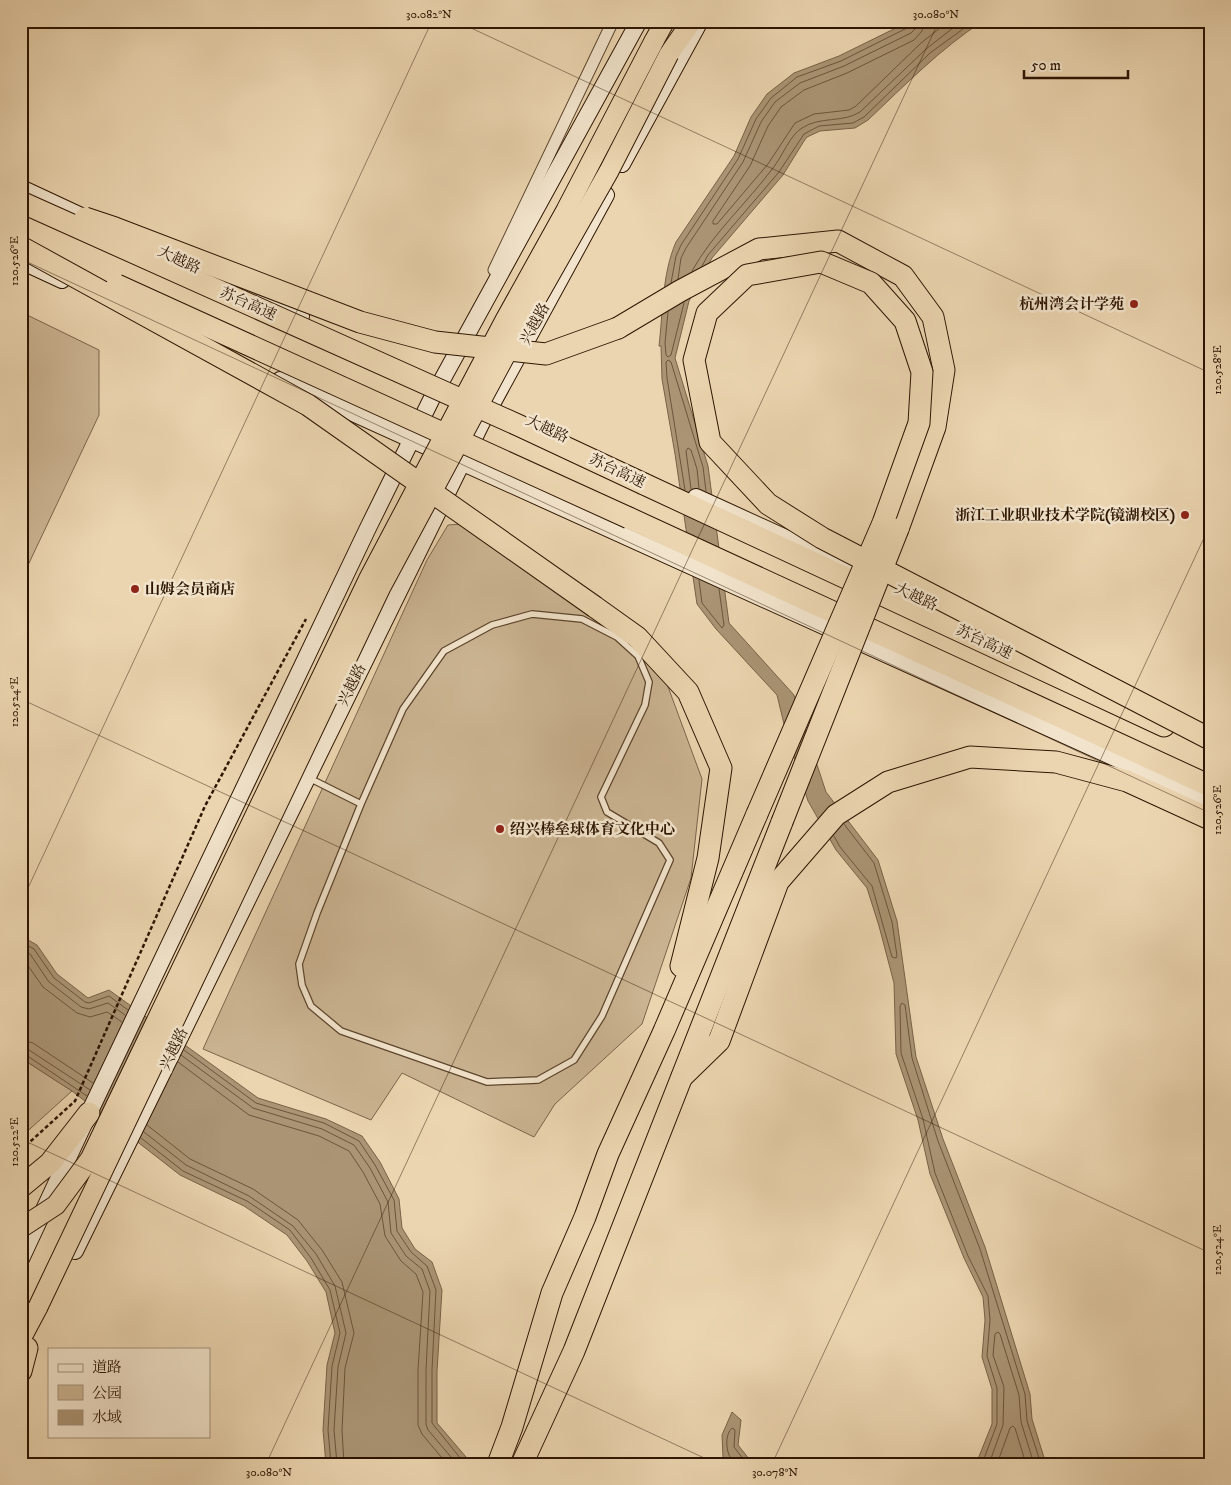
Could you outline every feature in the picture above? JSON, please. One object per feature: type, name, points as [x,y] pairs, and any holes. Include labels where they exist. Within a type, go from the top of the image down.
[{"type":"highway","points":[[21,1228],[56,1205],[90,1159],[368,580],[505,320],[566,210],[664,21]]},
{"type":"highway","points":[[21,1371],[23,1349],[38,1307],[381,587],[525,318],[609,171],[686,21]]},
{"type":"highway","points":[[669,54],[692,21]]},
{"type":"highway","points":[[21,197],[115,228],[360,322],[435,342],[546,354],[618,328],[680,291],[758,249],[838,242],[903,276],[933,317],[944,370],[935,427],[898,528],[574,1351],[522,1464]]},
{"type":"highway","name":"苏台高速","points":[[21,202],[520,426],[1210,747]]},
{"type":"highway","points":[[21,242],[506,460],[1210,786]]},
{"type":"highway","points":[[21,247],[308,405],[637,637],[688,692],[721,768],[708,858],[664,1032]]},
{"type":"highway","points":[[498,1464],[512,1427],[552,1293],[585,1216],[608,1154],[664,1032],[753,823],[789,741],[851,596],[863,569],[867,560],[883,523],[919,424],[922,372],[905,321],[871,283],[821,262],[747,275],[708,313],[694,360],[710,442],[768,504],[822,538],[866,561],[875,566],[981,620],[1060,662],[1210,739]]},
{"type":"highway","points":[[682,1077],[719,1041],[778,882],[836,816],[888,782],[970,757],[1056,762],[1126,782],[1210,819]]},
{"type":"highway","points":[[21,1187],[50,1163],[82,1107]]},
{"type":"main road","points":[[21,1259],[82,1107],[142,1002],[411,439],[441,380],[639,21]]},
{"type":"main road","name":"兴越路","points":[[23,1349],[128,1143],[492,403],[700,21]]},
{"type":"main road","name":"大越路","points":[[21,188],[1210,732]]},
{"type":"main road","points":[[21,261],[1210,801]]},
{"type":"street","points":[[441,380],[613,21]]},
{"type":"lane","points":[[532,614],[582,619],[617,637],[638,656],[649,682],[645,704],[601,797],[607,812],[659,843],[670,860],[602,1016],[574,1060],[538,1080],[487,1082],[341,1031],[311,1006],[302,985],[298,964],[361,804],[403,709],[444,651],[460,642],[492,625],[532,614]]},
{"type":"lane","points":[[307,777],[361,804]]},
{"type":"path","points":[[21,1150],[82,1107],[124,991],[205,806],[310,613]]},
{"type":"path","points":[[21,1426],[28,1464]]},
{"type":"green space","points":[[21,312],[99,350],[99,415],[21,580]]},
{"type":"green space","name":"绍兴棒垒球体育文化中心","points":[[462,524],[637,647],[667,684],[702,779],[691,878],[642,1024],[555,1104],[534,1137],[402,1073],[371,1120],[203,1049],[427,560],[448,525]]},
{"type":"green space","points":[[21,1058],[72,1091],[21,1137]]},
{"type":"water","points":[[910,21],[983,21],[937,55],[868,120],[855,128],[820,131],[807,137],[783,175],[712,258],[689,301],[675,358],[708,466],[729,623],[794,695],[826,792],[878,860],[897,921],[916,1057],[943,1139],[985,1247],[1030,1394],[1032,1419],[1046,1464],[976,1464],[992,1424],[992,1389],[982,1357],[985,1320],[983,1297],[964,1258],[930,1174],[918,1120],[896,1054],[894,983],[879,926],[867,888],[836,850],[808,801],[785,728],[777,695],[716,629],[697,604],[662,379],[661,346],[659,346],[664,293],[671,254],[676,242],[734,156],[751,117],[767,94],[794,73],[839,56]]},
{"type":"water","points":[[21,936],[37,945],[57,974],[88,998],[109,990],[258,1098],[326,1119],[362,1136],[380,1162],[399,1199],[402,1228],[415,1249],[432,1262],[442,1290],[437,1371],[437,1423],[472,1464],[326,1464],[323,1430],[327,1365],[335,1333],[326,1292],[307,1261],[287,1235],[244,1206],[180,1175],[72,1091],[21,1058]]},
{"type":"water","points":[[732,1412],[741,1420],[738,1445],[753,1464],[730,1464],[723,1457],[722,1435]]},
{"type":"place","name":"杭州湾会计学苑","points":[[1134,304]]},
{"type":"place","name":"浙江工业职业技术学院(镜湖校区)","points":[[1185,515]]},
{"type":"place","name":"山姆会员商店","points":[[135,589]]},
{"type":"place","name":"绍兴棒垒球体育文化中心","points":[[500,829]]}]
